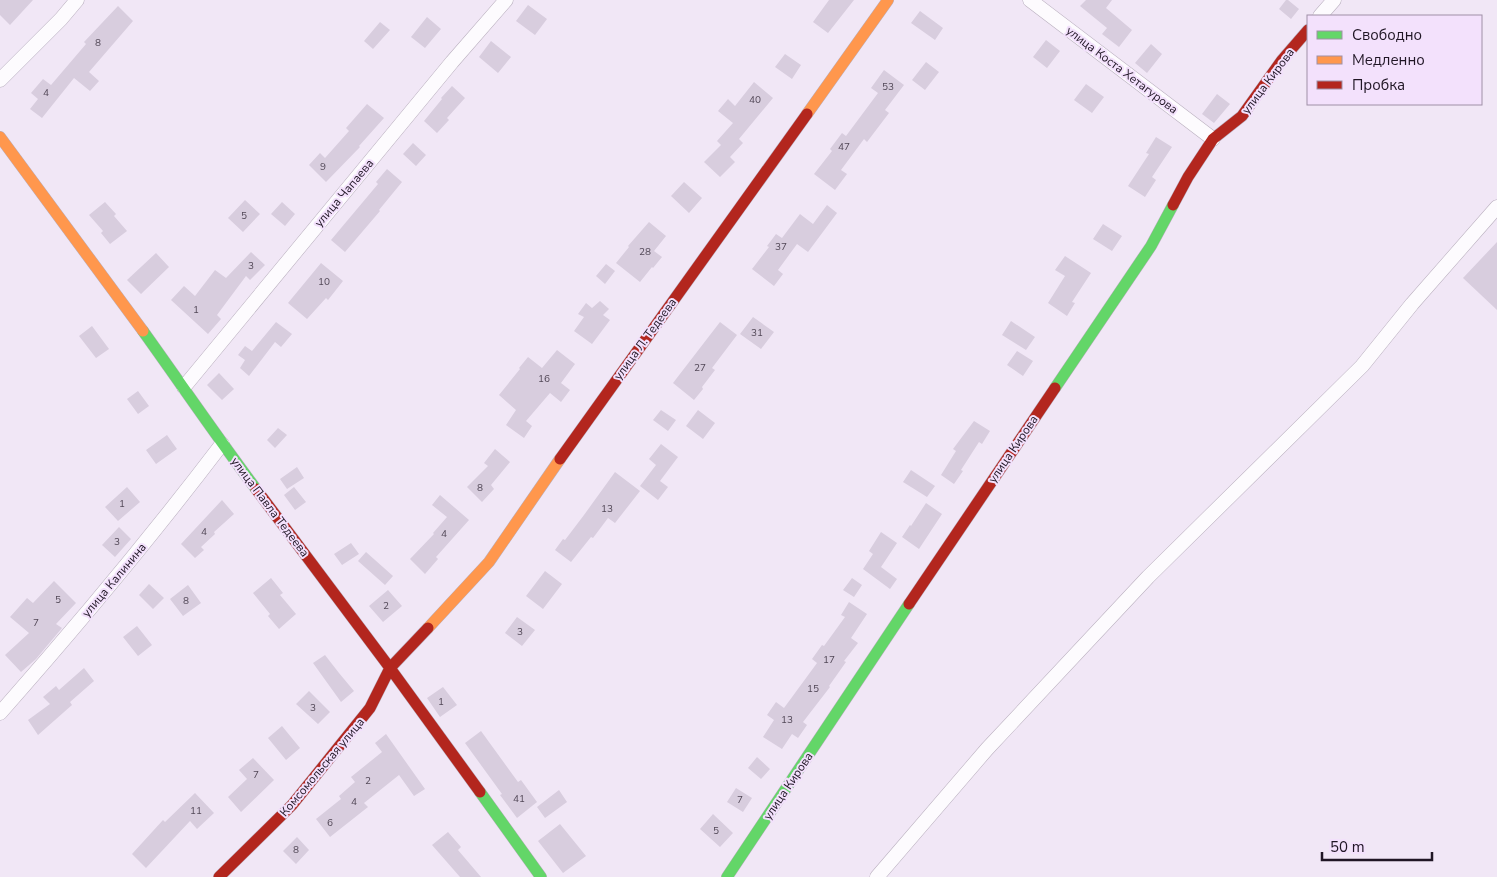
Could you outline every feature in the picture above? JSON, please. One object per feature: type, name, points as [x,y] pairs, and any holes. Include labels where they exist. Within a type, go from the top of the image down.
[{"type":"street","points":[[0,80],[61,19],[77,0]]},
{"type":"street","name":"улица Чапаева","points":[[184,387],[452,62],[506,0]]},
{"type":"street","name":"улица Л. Тедеева","points":[[390,668],[489,562],[586,421],[888,0]]},
{"type":"street","name":"улица Коста Хетагурова","points":[[1030,0],[1213,139]]},
{"type":"street","points":[[1321,15],[1334,0]]},
{"type":"street","name":"улица Кирова","points":[[727,877],[920,587],[1151,246],[1188,177],[1213,139],[1242,116],[1282,60],[1307,31]]},
{"type":"street","name":"улица Павла Тедеева","points":[[0,137],[184,387],[222,444],[390,668],[541,877]]},
{"type":"street","points":[[878,877],[987,749],[1128,598],[1362,366],[1412,304],[1497,207]]},
{"type":"street","name":"улица Калинина","points":[[0,713],[68,636],[177,503],[222,444]]},
{"type":"street","name":"Комсомольская улица","points":[[219,877],[292,806],[370,708],[390,668]]},
{"type":"building","points":[[0,0],[33,0],[10,25],[0,15]]},
{"type":"building","points":[[829,0],[854,0],[828,33],[813,22]]},
{"type":"building","points":[[1086,0],[1112,0],[1106,8],[1132,30],[1119,47],[1102,34],[1107,28],[1080,6]]},
{"type":"building","points":[[1286,0],[1299,9],[1291,19],[1279,9]]},
{"type":"building","points":[[528,5],[547,19],[535,35],[516,21]]},
{"type":"building","points":[[118,6],[133,21],[89,72],[99,81],[90,91],[74,78],[42,118],[30,109],[38,99],[31,93],[43,79],[51,85],[86,44],[84,42]]},
{"type":"building","points":[[920,11],[943,28],[935,40],[911,23]]},
{"type":"building","points":[[427,17],[441,29],[425,48],[411,37]]},
{"type":"building","points":[[380,22],[390,30],[373,49],[364,41]]},
{"type":"building","points":[[1046,40],[1060,51],[1047,68],[1033,57]]},
{"type":"building","points":[[491,41],[511,57],[498,73],[479,57]]},
{"type":"building","points":[[1151,44],[1162,54],[1147,73],[1135,63]]},
{"type":"building","points":[[785,54],[801,65],[792,79],[775,67]]},
{"type":"building","points":[[926,62],[939,72],[925,90],[912,80]]},
{"type":"building","points":[[884,70],[904,85],[885,110],[889,113],[867,142],[864,139],[841,170],[847,174],[835,190],[814,174],[832,151],[830,149],[842,133],[846,136],[878,93],[871,88]]},
{"type":"building","points":[[754,82],[773,98],[739,139],[743,143],[730,157],[735,162],[720,177],[704,162],[721,145],[717,141],[733,123],[718,111],[728,99],[735,106]]},
{"type":"building","points":[[1086,84],[1104,97],[1092,113],[1074,100]]},
{"type":"building","points":[[452,86],[465,98],[447,118],[449,120],[437,133],[424,121]]},
{"type":"building","points":[[1217,94],[1230,104],[1214,123],[1202,114]]},
{"type":"building","points":[[367,104],[384,118],[360,147],[326,182],[309,165],[320,153],[325,158],[349,131],[346,128]]},
{"type":"building","points":[[1156,137],[1172,147],[1152,177],[1156,180],[1145,197],[1128,186],[1149,154],[1146,153]]},
{"type":"building","points":[[413,143],[426,155],[416,166],[403,154]]},
{"type":"building","points":[[387,169],[402,182],[345,252],[331,240],[378,184],[376,182]]},
{"type":"building","points":[[684,182],[702,198],[689,213],[671,196]]},
{"type":"building","points":[[245,200],[260,214],[243,232],[228,218]]},
{"type":"building","points":[[105,202],[116,214],[114,216],[127,231],[110,244],[101,233],[103,231],[89,215]]},
{"type":"building","points":[[282,202],[295,214],[285,226],[271,214]]},
{"type":"building","points":[[827,205],[837,213],[808,252],[797,244],[778,270],[783,274],[774,286],[752,269],[769,247],[767,246],[776,234],[782,238],[800,214],[813,224]]},
{"type":"building","points":[[649,222],[666,236],[654,251],[662,257],[640,282],[616,263]]},
{"type":"building","points":[[1103,224],[1122,236],[1112,251],[1093,239]]},
{"type":"building","points":[[1497,242],[1497,310],[1463,278]]},
{"type":"building","points":[[251,252],[265,265],[250,280],[246,276],[217,315],[221,319],[208,334],[171,300],[184,286],[195,296],[215,270],[226,278]]},
{"type":"building","points":[[156,253],[169,267],[141,294],[127,280]]},
{"type":"building","points":[[1065,256],[1091,273],[1072,302],[1075,303],[1067,316],[1048,303],[1065,276],[1055,270]]},
{"type":"building","points":[[321,263],[343,281],[328,300],[326,298],[307,319],[288,303]]},
{"type":"building","points":[[606,264],[615,271],[605,284],[596,276]]},
{"type":"building","points":[[600,301],[609,309],[603,315],[610,320],[592,344],[574,331],[584,317],[578,314],[586,303],[592,308]]},
{"type":"building","points":[[753,317],[774,332],[761,349],[740,334]]},
{"type":"building","points":[[1011,321],[1035,337],[1026,350],[1002,335]]},
{"type":"building","points":[[276,322],[292,334],[281,347],[275,342],[249,376],[240,368],[245,360],[238,355],[245,346],[252,351]]},
{"type":"building","points":[[720,322],[737,335],[712,368],[715,370],[694,400],[673,383]]},
{"type":"building","points":[[92,326],[109,349],[96,358],[79,336]]},
{"type":"building","points":[[557,350],[575,364],[561,383],[570,390],[561,402],[550,393],[526,421],[532,426],[524,438],[506,425],[516,410],[499,395],[528,357],[542,368]]},
{"type":"building","points":[[1017,351],[1033,361],[1023,376],[1007,365]]},
{"type":"building","points":[[219,373],[234,389],[222,400],[207,385]]},
{"type":"building","points":[[138,391],[149,406],[138,414],[127,399]]},
{"type":"building","points":[[661,410],[676,420],[668,431],[653,420]]},
{"type":"building","points":[[698,410],[715,423],[703,439],[686,426]]},
{"type":"building","points":[[974,421],[990,431],[982,444],[979,442],[954,484],[941,475],[956,451],[953,449]]},
{"type":"building","points":[[278,428],[287,435],[275,448],[267,440]]},
{"type":"building","points":[[167,435],[177,449],[156,464],[146,450]]},
{"type":"building","points":[[661,444],[678,457],[660,481],[668,487],[658,500],[640,486],[656,465],[649,459]]},
{"type":"building","points":[[495,449],[510,462],[491,485],[494,489],[482,502],[467,487],[488,466],[484,463]]},
{"type":"building","points":[[297,467],[304,478],[287,489],[280,479]]},
{"type":"building","points":[[911,470],[935,486],[927,497],[903,482]]},
{"type":"building","points":[[615,472],[640,491],[615,523],[608,518],[571,562],[555,550],[563,539],[565,540]]},
{"type":"building","points":[[127,487],[140,502],[118,521],[105,507]]},
{"type":"building","points":[[294,487],[306,502],[295,510],[284,495]]},
{"type":"building","points":[[440,495],[469,520],[436,557],[438,559],[425,574],[410,559],[447,517],[432,505]]},
{"type":"building","points":[[222,500],[234,514],[214,532],[215,534],[201,547],[204,550],[195,558],[181,544]]},
{"type":"building","points":[[926,503],[942,514],[919,549],[902,537]]},
{"type":"building","points":[[119,527],[131,539],[115,557],[102,545]]},
{"type":"building","points":[[881,532],[897,543],[881,567],[897,579],[890,589],[863,569],[873,554],[869,551]]},
{"type":"building","points":[[351,543],[359,554],[342,565],[334,554]]},
{"type":"building","points":[[366,552],[393,576],[385,585],[358,561]]},
{"type":"building","points":[[545,571],[562,584],[543,609],[526,596]]},
{"type":"building","points":[[271,578],[283,593],[280,595],[296,614],[279,629],[253,593]]},
{"type":"building","points":[[852,578],[862,585],[854,597],[843,590]]},
{"type":"building","points":[[54,581],[76,603],[56,624],[62,628],[36,659],[21,672],[5,655],[29,633],[10,617],[27,598],[33,603]]},
{"type":"building","points":[[149,584],[164,598],[153,609],[139,595]]},
{"type":"building","points":[[188,585],[201,603],[183,616],[170,599]]},
{"type":"building","points":[[388,590],[402,606],[383,622],[369,606]]},
{"type":"building","points":[[849,602],[867,614],[851,638],[858,643],[844,661],[846,662],[830,687],[803,722],[807,725],[798,738],[792,734],[782,749],[763,737],[774,720],[767,715],[776,702],[784,708],[817,663],[812,659],[845,617],[841,615]]},
{"type":"building","points":[[517,617],[535,630],[522,646],[505,633]]},
{"type":"building","points":[[137,626],[152,645],[138,656],[123,637]]},
{"type":"building","points":[[325,655],[354,691],[341,702],[313,663]]},
{"type":"building","points":[[84,668],[94,681],[70,702],[72,705],[38,735],[28,720],[50,704],[43,697],[56,686],[59,690]]},
{"type":"building","points":[[443,687],[457,705],[440,717],[427,698]]},
{"type":"building","points":[[309,691],[330,712],[318,724],[296,704]]},
{"type":"building","points":[[282,726],[300,748],[286,760],[268,738]]},
{"type":"building","points":[[481,731],[518,782],[521,780],[537,802],[517,818],[465,743]]},
{"type":"building","points":[[386,734],[425,789],[414,796],[399,775],[364,803],[368,807],[330,837],[316,819],[341,799],[339,796],[355,782],[351,777],[382,752],[375,743]]},
{"type":"building","points":[[757,757],[770,769],[761,779],[748,768]]},
{"type":"building","points":[[253,758],[274,780],[241,812],[228,797],[247,779],[239,770]]},
{"type":"building","points":[[736,788],[752,798],[743,812],[727,802]]},
{"type":"building","points":[[559,790],[567,802],[545,818],[537,807]]},
{"type":"building","points":[[195,793],[214,813],[197,829],[190,821],[146,868],[132,854],[163,820],[165,822]]},
{"type":"building","points":[[713,814],[733,833],[720,847],[700,829]]},
{"type":"building","points":[[560,824],[586,856],[563,873],[538,841]]},
{"type":"building","points":[[448,832],[461,847],[458,850],[481,877],[460,877],[432,845]]},
{"type":"building","points":[[297,837],[309,850],[296,864],[283,851]]},
{"type":"traffic: fast","points":[[1055,388],[1151,246],[1173,205]]},
{"type":"traffic: fast","points":[[143,331],[256,489]]},
{"type":"traffic: fast","points":[[727,877],[909,604]]},
{"type":"traffic: fast","points":[[480,792],[541,877]]},
{"type":"traffic: slow","points":[[807,114],[888,0]]},
{"type":"traffic: slow","points":[[0,137],[143,331]]},
{"type":"traffic: slow","points":[[428,628],[489,562],[560,459]]},
{"type":"traffic: jam","points":[[1173,205],[1188,177],[1213,139],[1242,116],[1282,60],[1307,31]]},
{"type":"traffic: jam","points":[[560,459],[807,114]]},
{"type":"traffic: jam","points":[[909,604],[1055,388]]},
{"type":"traffic: jam","points":[[256,489],[480,792]]},
{"type":"traffic: jam","points":[[219,877],[292,805],[370,708],[390,668],[428,628]]}]
